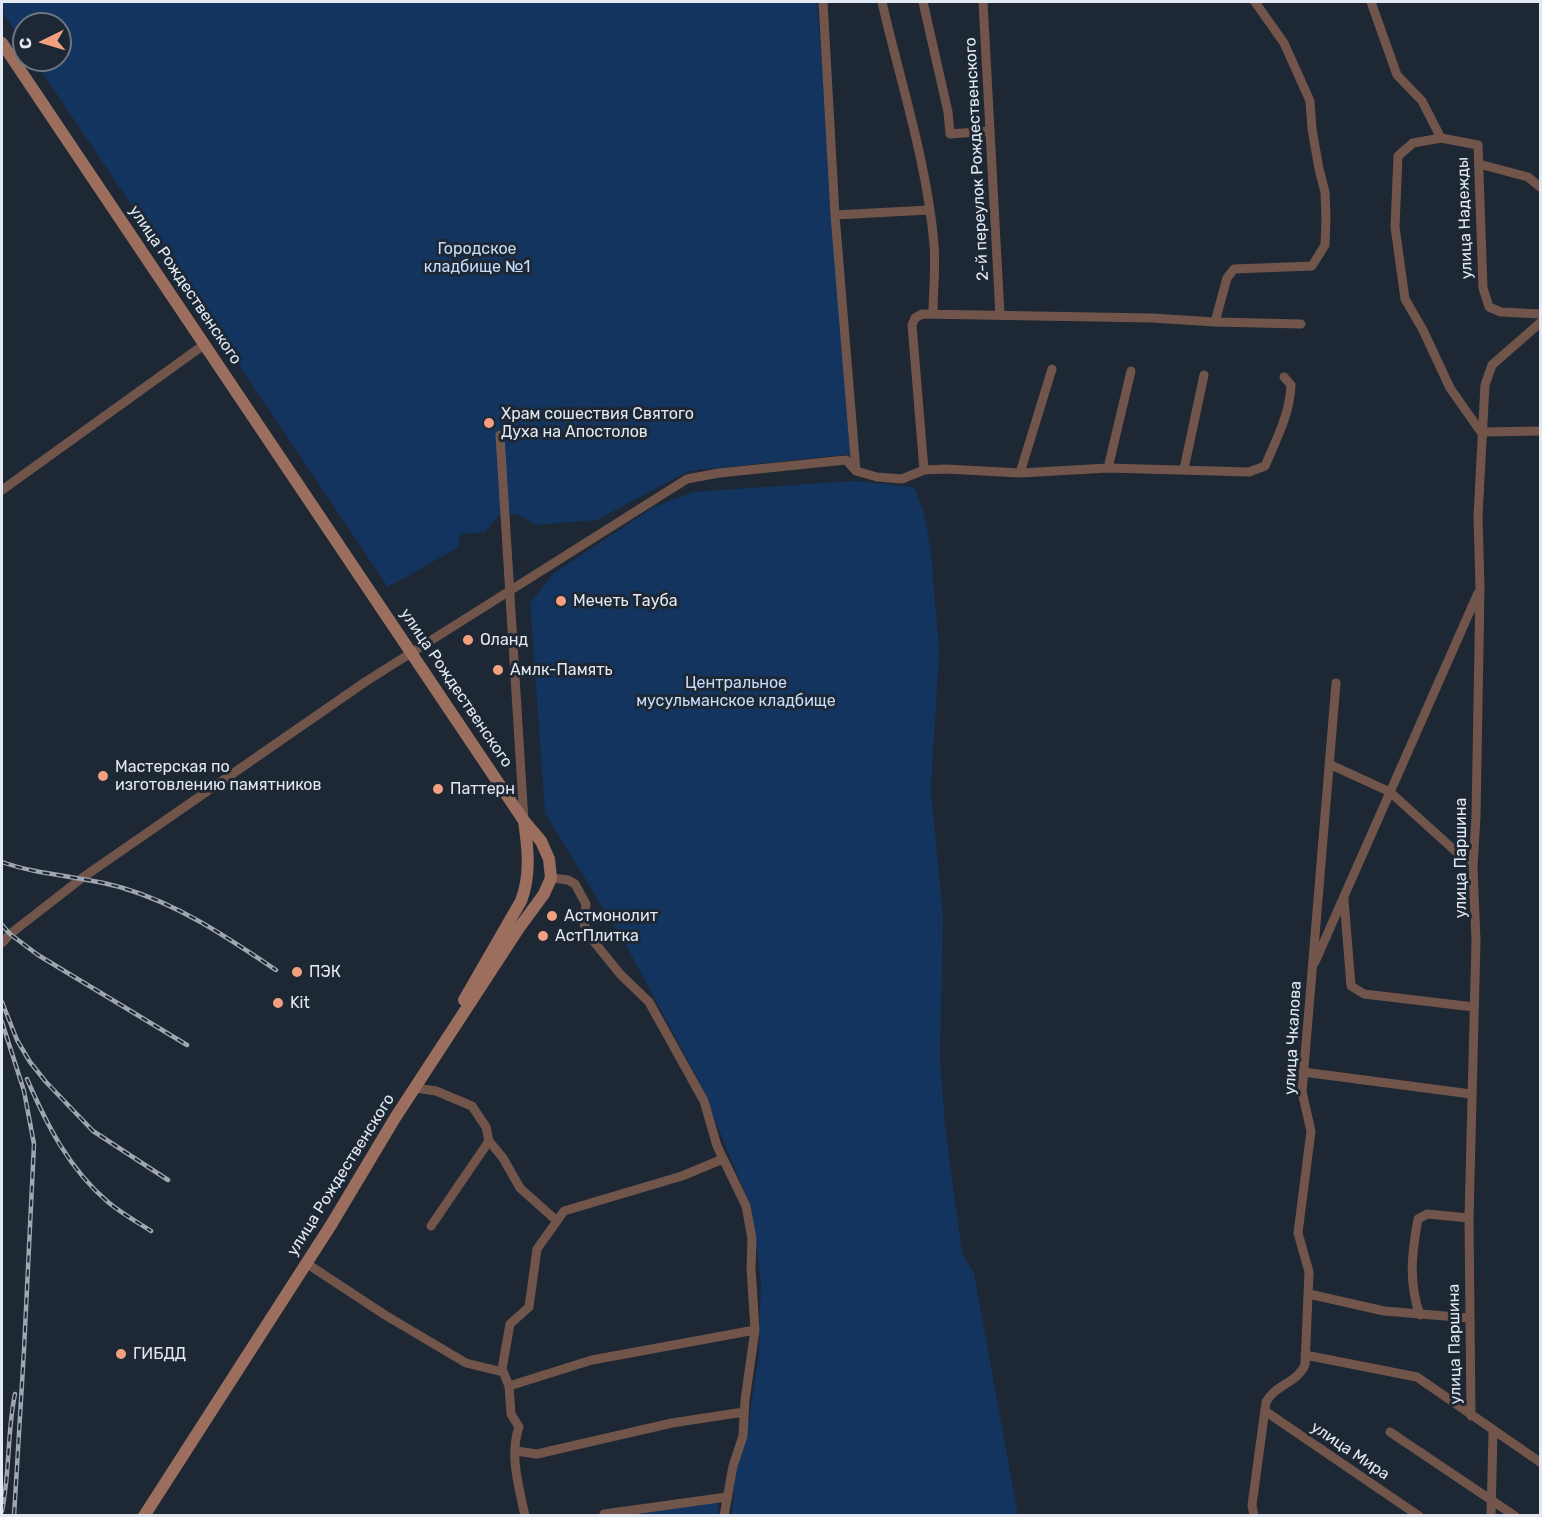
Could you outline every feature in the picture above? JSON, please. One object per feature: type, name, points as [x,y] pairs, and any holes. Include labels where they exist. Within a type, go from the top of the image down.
[{"type":"main road","name":"улица Рождественского","points":[[2,43],[524,820],[541,841],[549,860],[551,878],[544,894],[519,928],[395,1118],[306,1263],[144,1515]]},
{"type":"main road","points":[[524,820],[528,843],[529,894],[544,894]]},
{"type":"main road","points":[[395,1118],[519,906],[527,883],[541,874],[551,878]]},
{"type":"street","points":[[823,2],[835,215],[856,471]]},
{"type":"street","points":[[882,2],[921,164],[929,210],[934,247],[933,314]]},
{"type":"street","points":[[923,2],[948,112],[950,134],[990,131]]},
{"type":"street","name":"2-й переулок Рождественского","points":[[983,2],[1000,315]]},
{"type":"street","points":[[1215,322],[1227,278],[1234,269],[1312,266],[1324,245],[1325,192],[1314,139],[1310,101],[1284,43],[1255,2]]},
{"type":"street","points":[[1371,2],[1397,75],[1422,101],[1441,138],[1413,142],[1398,156],[1395,227],[1405,299],[1423,330],[1450,388],[1483,434],[1540,431]]},
{"type":"street","name":"улица Надежды","points":[[1441,138],[1478,145],[1483,288],[1489,308],[1501,312],[1540,314]]},
{"type":"street","points":[[1479,164],[1528,177],[1540,187]]},
{"type":"street","points":[[835,215],[929,210]]},
{"type":"street","points":[[924,470],[912,325],[915,318],[922,315],[1152,318],[1301,324]]},
{"type":"street","name":"улица Паршина","points":[[1471,1416],[1469,1218],[1476,904],[1473,867],[1480,588],[1478,516],[1485,385],[1492,365],[1540,323]]},
{"type":"street","points":[[2,490],[205,344]]},
{"type":"street","points":[[1020,473],[1052,369]]},
{"type":"street","points":[[1107,468],[1131,371]]},
{"type":"street","points":[[1184,469],[1204,375]]},
{"type":"street","points":[[2,943],[10,934],[82,878],[365,682],[687,479],[719,473],[846,460],[856,471],[877,477],[902,479],[924,470],[946,469],[1020,473],[1107,468],[1249,471],[1265,466],[1286,414],[1291,398],[1291,385],[1284,377]]},
{"type":"street","points":[[500,435],[512,590],[524,820]]},
{"type":"street","points":[[1312,970],[1480,588]]},
{"type":"street","name":"улица Чкалова","points":[[1254,1515],[1252,1504],[1266,1402],[1271,1391],[1301,1373],[1305,1365],[1309,1272],[1298,1233],[1311,1131],[1302,1092],[1336,683]]},
{"type":"street","points":[[1329,764],[1390,792],[1473,867]]},
{"type":"street","points":[[551,878],[568,880],[575,884],[586,904],[584,924],[591,938],[620,974],[649,1002],[704,1101],[723,1159],[746,1206],[750,1228],[755,1330],[743,1436],[733,1466],[724,1515]]},
{"type":"street","points":[[1344,898],[1351,986],[1364,994],[1474,1007]]},
{"type":"street","points":[[1303,1072],[1471,1094]]},
{"type":"street","points":[[415,1088],[436,1091],[472,1106],[486,1127],[489,1141],[503,1158],[520,1188],[557,1221]]},
{"type":"street","points":[[431,1226],[489,1141]]},
{"type":"street","points":[[525,1515],[516,1473],[514,1442],[519,1427],[511,1414],[509,1386],[502,1369],[510,1324],[529,1307],[537,1248],[564,1211],[682,1176],[723,1159]]},
{"type":"street","points":[[1420,1315],[1413,1298],[1411,1270],[1418,1219],[1427,1214],[1469,1218]]},
{"type":"street","points":[[306,1263],[385,1315],[466,1363],[503,1372]]},
{"type":"street","points":[[1309,1294],[1384,1311],[1469,1318]]},
{"type":"street","points":[[509,1386],[592,1360],[755,1330]]},
{"type":"street","points":[[1305,1355],[1417,1377],[1540,1462]]},
{"type":"street","name":"улица Мира","points":[[1265,1411],[1419,1515]]},
{"type":"street","points":[[516,1451],[537,1454],[672,1424],[744,1412]]},
{"type":"street","points":[[1390,1432],[1515,1515]]},
{"type":"street","points":[[1491,1515],[1494,1432]]},
{"type":"street","points":[[604,1514],[623,1514],[727,1497]]},
{"type":"green space","name":"Городское кладбище №1","points":[[2,2],[817,2],[852,454],[688,471],[597,520],[536,525],[518,514],[499,515],[485,532],[461,534],[457,548],[388,587],[42,72],[72,72],[72,12],[12,12],[12,26],[2,11]]},
{"type":"green space","name":"Центральное мусульманское кладбище","points":[[853,481],[914,487],[924,514],[931,551],[939,651],[931,790],[943,916],[940,1058],[945,1126],[962,1253],[974,1273],[1018,1515],[732,1515],[736,1469],[745,1444],[759,1354],[761,1281],[751,1207],[698,1079],[627,947],[545,813],[530,603],[554,573],[654,507],[693,492]]},
{"type":"green space","points":[[718,1502],[718,1515],[615,1515]]},
{"type":"railway","points":[[2,862],[17,867],[108,884],[144,895],[203,923],[276,970]]},
{"type":"railway","points":[[2,925],[38,955],[187,1045]]},
{"type":"railway","points":[[2,1002],[17,1040],[30,1062],[46,1082],[93,1131],[168,1180]]},
{"type":"railway","points":[[2,1022],[24,1091],[34,1144],[14,1516]]},
{"type":"railway","points":[[27,1079],[60,1145],[82,1175],[113,1206],[151,1231]]},
{"type":"railway","points":[[2,1511],[15,1394]]},
{"type":"place","name":"Храм сошествия Святого Духа на Апостолов","points":[[489,423]]},
{"type":"place","name":"Мечеть Тауба","points":[[561,601]]},
{"type":"place","name":"Оланд","points":[[468,640]]},
{"type":"place","name":"Амлк-Память","points":[[498,670]]},
{"type":"place","name":"Мастерская по изготовлению памятников","points":[[103,776]]},
{"type":"place","name":"Паттерн","points":[[438,789]]},
{"type":"place","name":"Астмонолит","points":[[552,916]]},
{"type":"place","name":"АстПлитка","points":[[543,936]]},
{"type":"place","name":"ПЭК","points":[[297,972]]},
{"type":"place","name":"Kit","points":[[278,1003]]},
{"type":"place","name":"ГИБДД","points":[[121,1354]]}]
